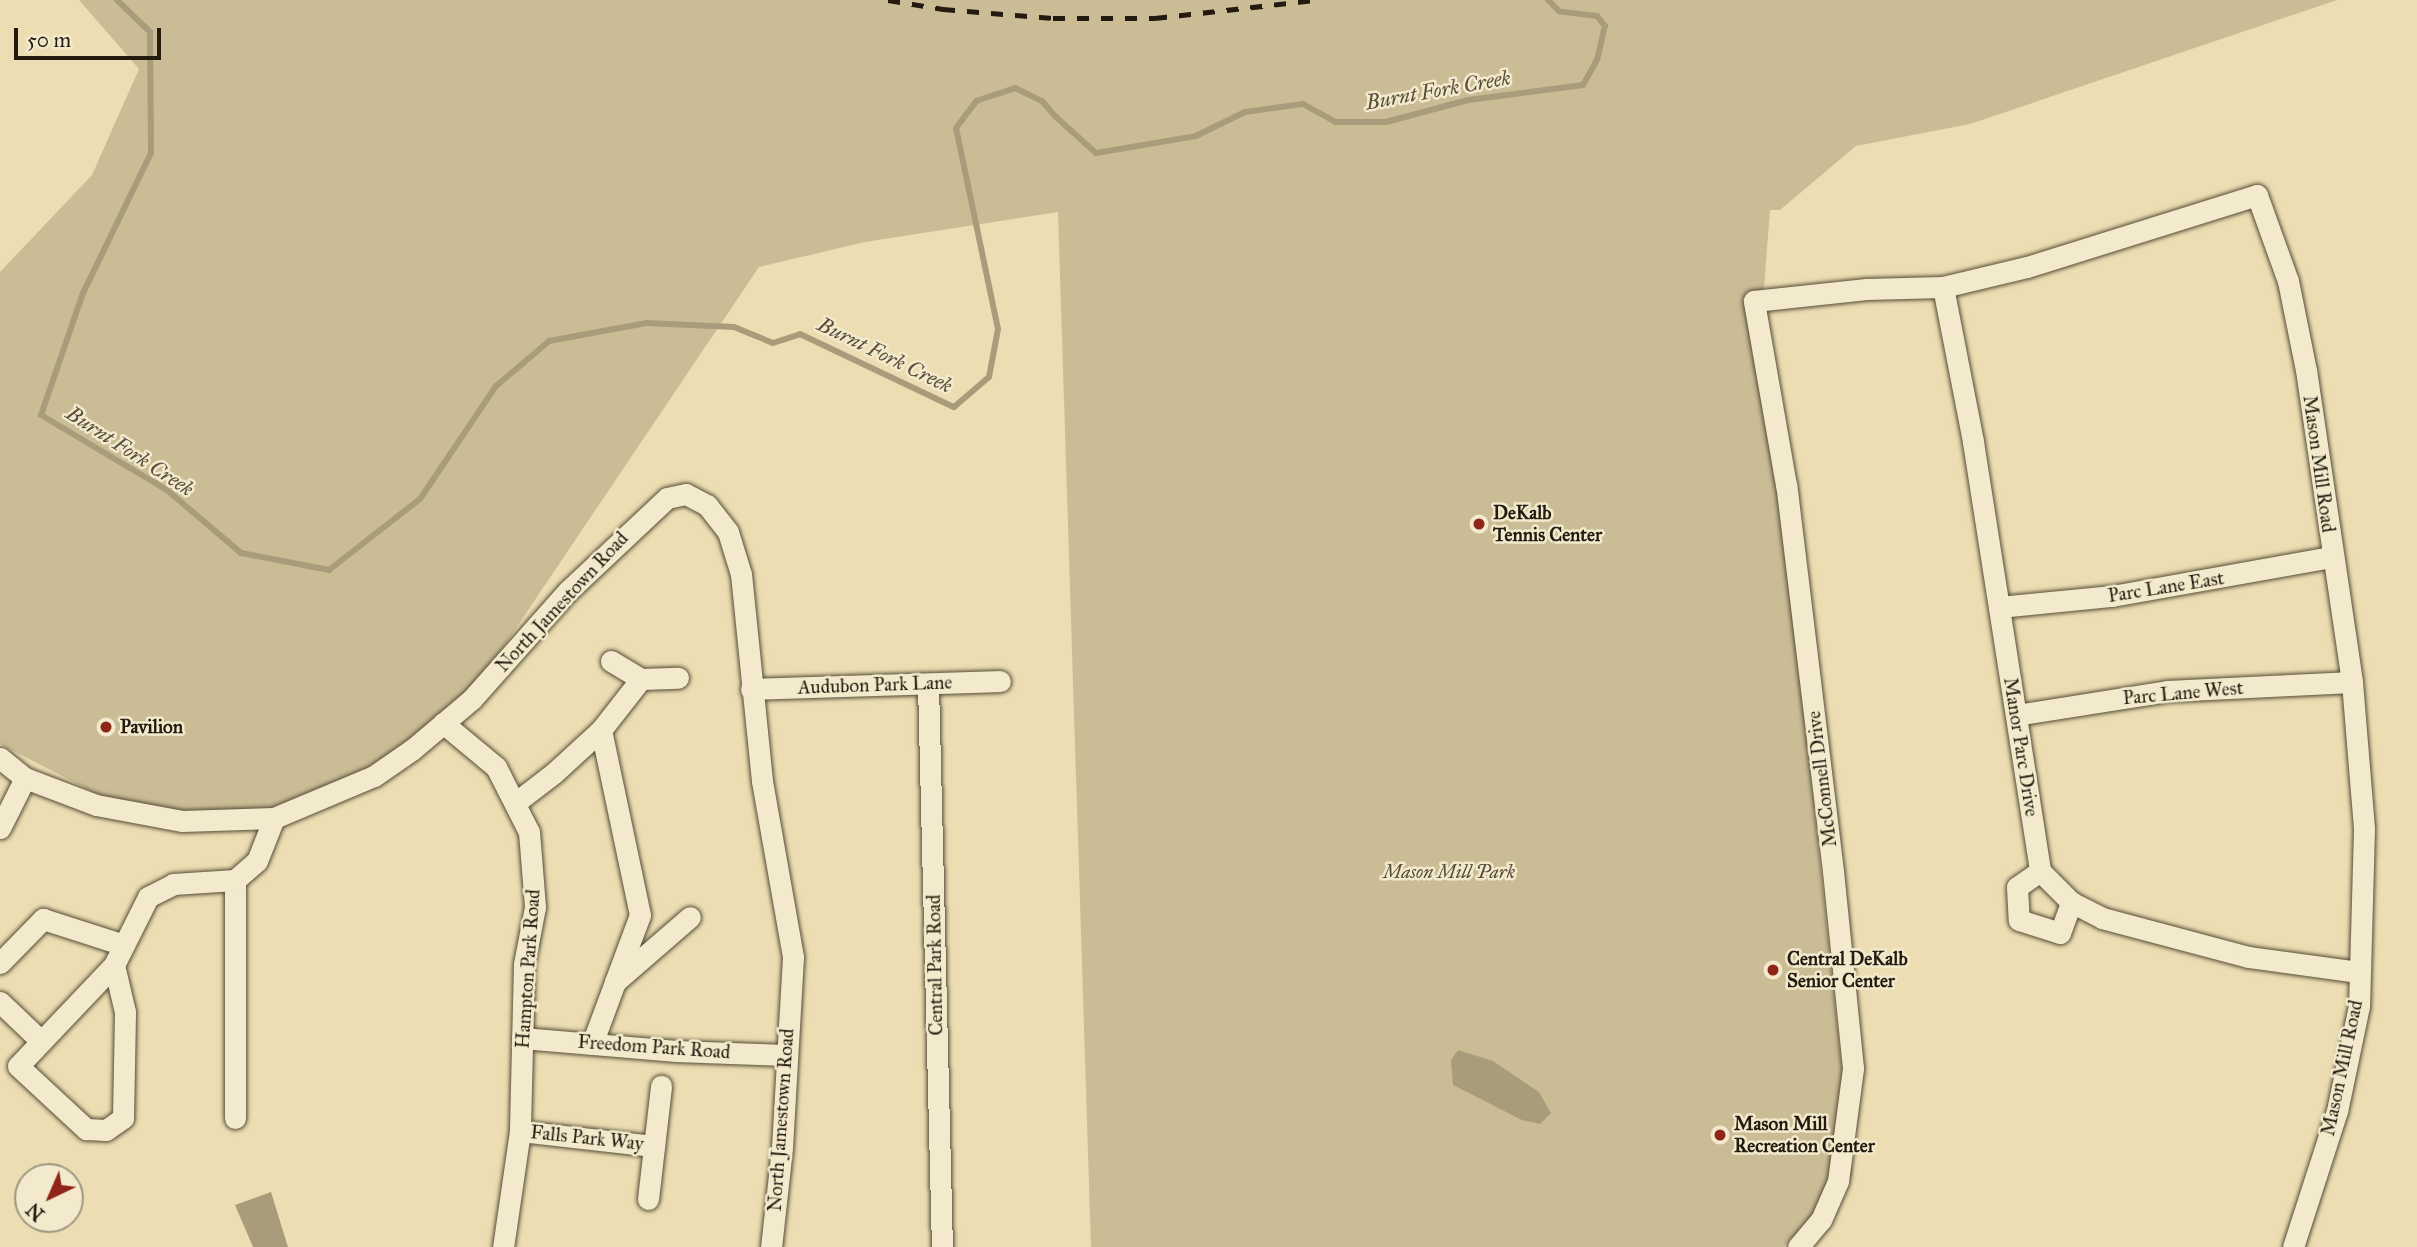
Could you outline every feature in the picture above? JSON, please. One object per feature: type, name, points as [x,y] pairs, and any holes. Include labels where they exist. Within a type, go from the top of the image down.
[{"type":"street","name":"Mason Mill Road","points":[[1754,301],[1866,289],[1943,287],[2027,267],[2257,195],[2290,293],[2306,370],[2352,682],[2364,829],[2359,1006],[2337,1111],[2293,1247]]},
{"type":"street","name":"Manor Parc Drive","points":[[1943,287],[1960,365],[2040,871]]},
{"type":"street","name":"McConnell Drive","points":[[1754,301],[1786,485],[1831,858],[1853,1068],[1838,1181],[1821,1220],[1798,1247]]},
{"type":"street","name":"North Jamestown Road","points":[[0,758],[25,778],[96,805],[182,821],[274,818],[374,776],[443,723],[472,699],[568,591],[667,498],[686,494],[707,505],[728,532],[741,574],[762,781],[793,957],[782,1148],[771,1247]]},
{"type":"street","name":"Parc Lane East","points":[[1999,607],[2112,596],[2332,557]]},
{"type":"street","points":[[611,661],[641,679],[678,678]]},
{"type":"street","points":[[515,803],[554,773],[601,730],[641,679]]},
{"type":"street","name":"Audubon Park Lane","points":[[751,689],[1000,681]]},
{"type":"street","name":"Parc Lane West","points":[[2016,715],[2168,691],[2352,682]]},
{"type":"street","name":"Central Park Road","points":[[928,684],[942,1247]]},
{"type":"street","name":"Hampton Park Road","points":[[443,723],[496,767],[530,832],[535,906],[524,964],[520,1131],[503,1247]]},
{"type":"street","points":[[592,1044],[640,915],[601,730]]},
{"type":"street","points":[[0,828],[25,778]]},
{"type":"street","points":[[114,965],[125,1012],[123,1118],[106,1130],[86,1129],[18,1066],[114,965],[148,897],[173,884],[235,880],[257,861],[274,818]]},
{"type":"street","points":[[2071,902],[2060,933],[2019,920],[2017,887],[2040,871],[2071,902],[2102,918],[2249,957],[2359,972]]},
{"type":"street","points":[[235,880],[235,1118]]},
{"type":"street","points":[[615,982],[690,917]]},
{"type":"street","points":[[0,963],[43,919],[124,945]]},
{"type":"street","points":[[0,1002],[41,1041]]},
{"type":"street","name":"Freedom Park Road","points":[[522,1038],[676,1051],[786,1055]]},
{"type":"street","points":[[648,1199],[661,1086]]},
{"type":"street","name":"Falls Park Way","points":[[520,1131],[654,1146]]},
{"type":"green space","name":"Mason Mill Park","points":[[79,0],[2337,0],[1970,124],[1856,146],[1780,210],[1770,210],[1762,314],[1853,1175],[1783,1247],[1091,1247],[1058,212],[865,242],[759,267],[479,683],[331,806],[211,819],[107,799],[0,744],[0,272],[92,175],[139,69]]},
{"type":"shaded area","points":[[1458,1050],[1493,1061],[1539,1092],[1551,1113],[1540,1124],[1522,1120],[1453,1085],[1451,1060]]},
{"type":"shaded area","points":[[271,1192],[288,1247],[253,1247],[235,1205]]},
{"type":"waterway","name":"Burnt Fork Creek","points":[[117,0],[150,32],[151,153],[83,293],[41,415],[167,490],[241,553],[329,570],[420,499],[496,386],[549,341],[646,323],[734,327],[773,343],[800,334],[954,407],[989,377],[998,329],[956,128],[976,101],[1015,88],[1042,101],[1096,153],[1196,136],[1245,112],[1303,104],[1335,122],[1386,122],[1468,100],[1583,85],[1597,60],[1605,26],[1597,16],[1559,11],[1548,0]]},
{"type":"railway","points":[[888,0],[943,9],[1053,18],[1155,18],[1315,0]]},
{"type":"place","name":"DeKalb Tennis Center","points":[[1479,524]]},
{"type":"place","name":"Pavilion","points":[[106,727]]},
{"type":"place","name":"Central DeKalb Senior Center","points":[[1773,970]]},
{"type":"place","name":"Mason Mill Recreation Center","points":[[1720,1135]]}]
